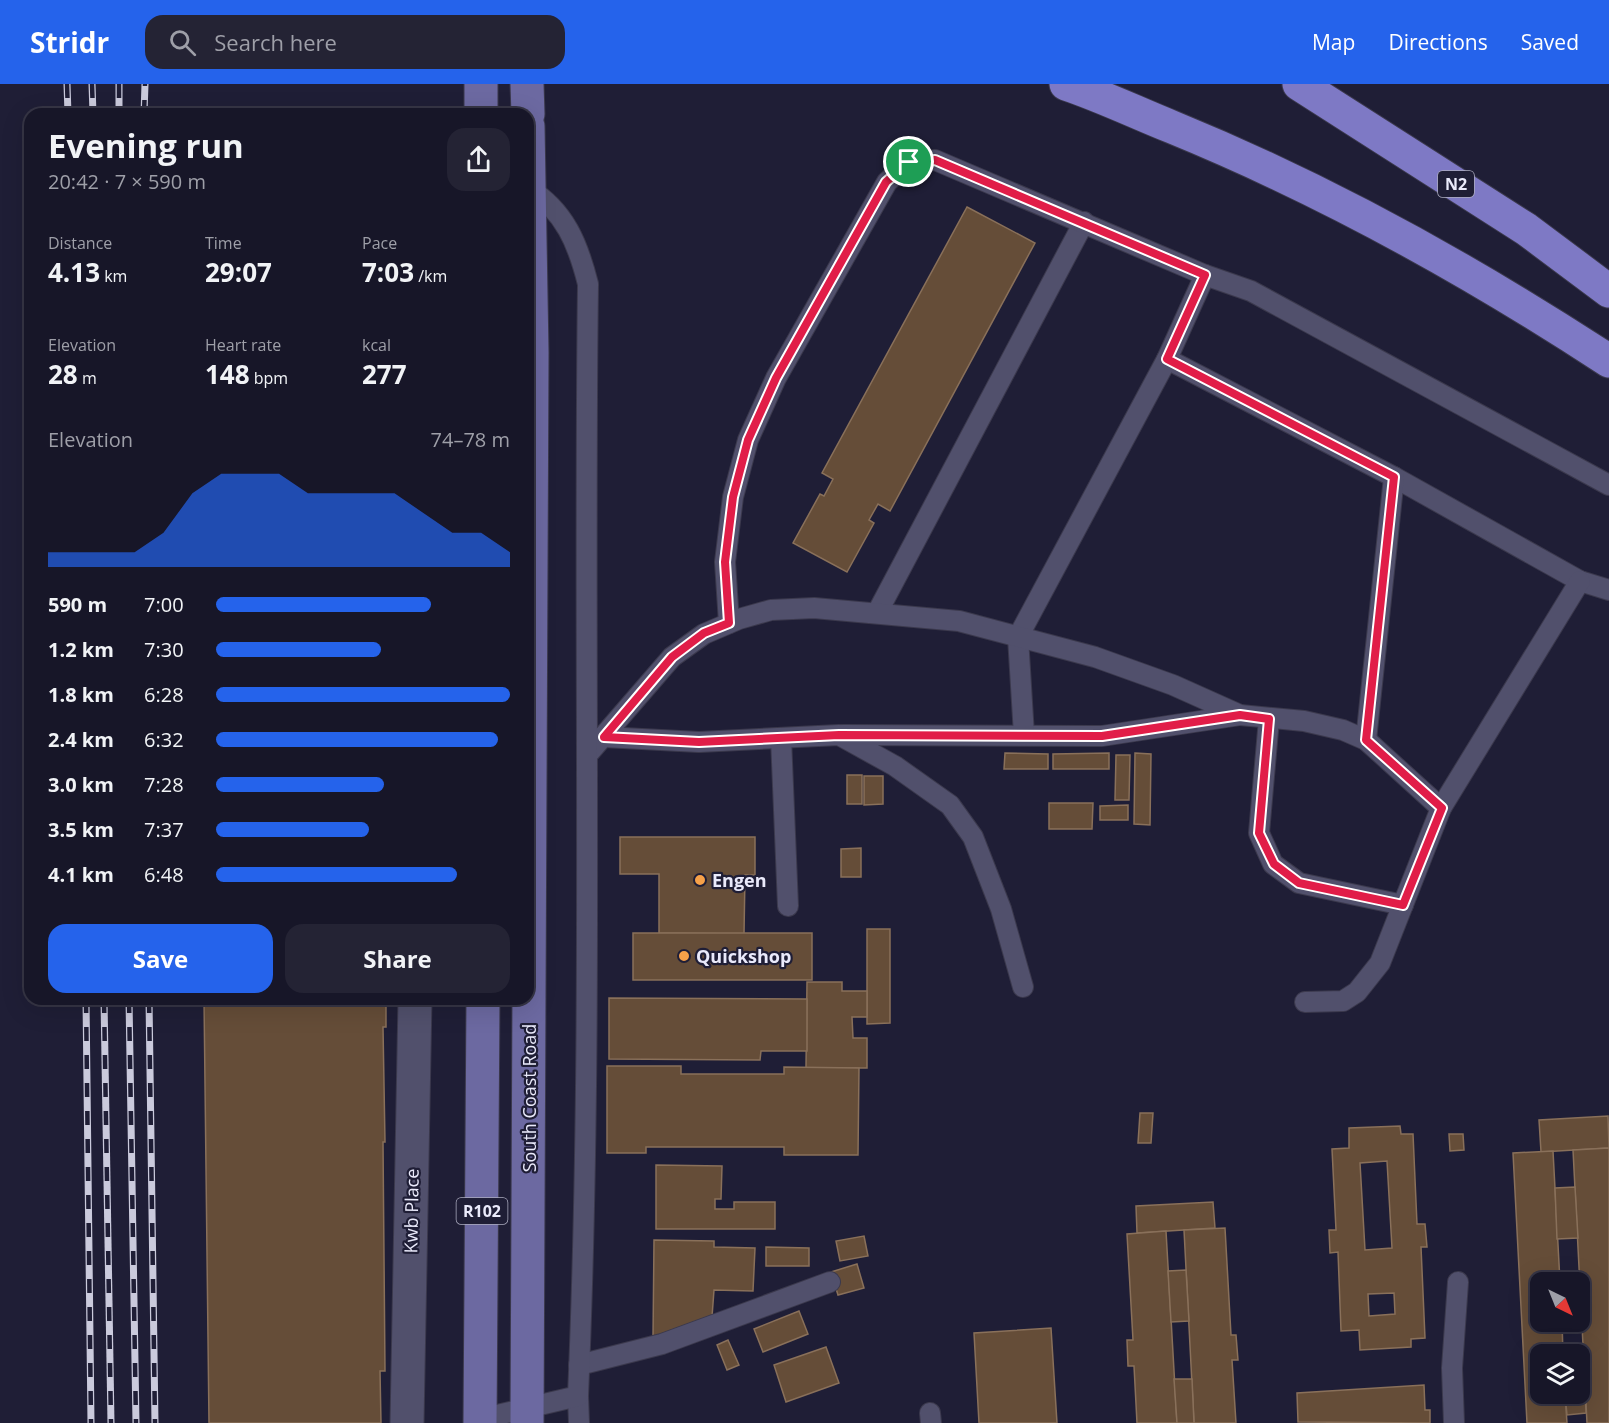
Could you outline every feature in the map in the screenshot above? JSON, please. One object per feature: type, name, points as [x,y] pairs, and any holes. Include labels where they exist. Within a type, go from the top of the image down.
[{"type":"highway","points":[[1066,84],[1254,160],[1383,225],[1539,315],[1609,361]]},
{"type":"highway","name":"N2","points":[[1299,84],[1526,229],[1609,291]]},
{"type":"main road","points":[[527,84],[528,108]]},
{"type":"main road","name":"R102","points":[[480,1421],[483,1005]]},
{"type":"main road","name":"South Coast Road","points":[[527,1415],[529,1005]]},
{"type":"street","name":"Kwb Place","points":[[407,1423],[415,1005]]},
{"type":"lane","points":[[729,623],[725,562],[733,497],[748,440],[776,378],[886,182],[909,162],[935,160],[1205,275],[1251,291],[1609,485]]},
{"type":"lane","points":[[534,193],[562,219],[579,248],[588,284],[585,556],[588,754],[584,1266],[578,1396],[579,1423]]},
{"type":"lane","points":[[877,613],[1084,222]]},
{"type":"lane","points":[[1024,735],[1018,637],[1167,359],[1205,275]]},
{"type":"lane","points":[[1167,359],[1394,477],[1580,581],[1609,590]]},
{"type":"lane","points":[[1366,740],[1394,477]]},
{"type":"lane","points":[[1305,1002],[1343,1000],[1357,992],[1380,963],[1442,808],[1580,581]]},
{"type":"lane","points":[[588,754],[672,657],[704,633],[771,610],[814,608],[959,621],[1095,657],[1173,686],[1240,715],[1304,721],[1343,730],[1366,740],[1442,808]]},
{"type":"lane","points":[[604,737],[699,742],[839,735],[1102,736],[1240,715]]},
{"type":"lane","points":[[1269,719],[1259,833],[1274,864],[1299,883],[1403,905]]},
{"type":"lane","points":[[839,735],[895,766],[932,791],[962,819],[973,837],[1001,909],[1023,987]]},
{"type":"lane","points":[[781,738],[788,906]]},
{"type":"lane","points":[[579,1365],[662,1344],[830,1282]]},
{"type":"lane","points":[[1454,1423],[1452,1368],[1458,1282]]},
{"type":"lane","points":[[480,1421],[527,1415],[578,1396]]},
{"type":"building","points":[[967,207],[1035,243],[890,511],[878,504],[869,520],[874,523],[847,572],[793,543],[820,494],[824,496],[833,479],[822,473]]},
{"type":"building","points":[[1005,753],[1048,754],[1048,769],[1004,769]]},
{"type":"building","points":[[1109,753],[1109,769],[1053,769],[1053,754]]},
{"type":"building","points":[[1135,753],[1151,754],[1150,825],[1134,824]]},
{"type":"building","points":[[1116,755],[1130,755],[1129,800],[1115,800]]},
{"type":"building","points":[[847,775],[862,775],[862,804],[847,804]]},
{"type":"building","points":[[864,776],[883,776],[883,804],[864,805]]},
{"type":"building","points":[[1049,803],[1093,803],[1092,829],[1049,829]]},
{"type":"building","points":[[1128,805],[1128,820],[1100,820],[1100,806]]},
{"type":"building","points":[[620,837],[755,837],[755,875],[745,875],[744,934],[659,933],[659,874],[620,874]]},
{"type":"building","points":[[861,848],[861,877],[841,877],[841,849]]},
{"type":"building","points":[[867,929],[890,929],[890,1023],[867,1024]]},
{"type":"building","points":[[633,933],[812,933],[812,980],[633,980]]},
{"type":"building","points":[[807,982],[842,982],[842,991],[867,991],[867,1017],[852,1017],[853,1038],[867,1038],[867,1068],[806,1068]]},
{"type":"building","points":[[609,998],[807,999],[807,1051],[761,1051],[760,1060],[609,1059]]},
{"type":"building","points":[[204,1005],[386,1005],[386,1027],[383,1027],[385,1371],[380,1371],[381,1423],[209,1423]]},
{"type":"building","points":[[607,1066],[681,1066],[681,1074],[784,1074],[784,1067],[859,1068],[858,1155],[784,1155],[784,1147],[646,1147],[646,1153],[607,1153]]},
{"type":"building","points":[[1140,1113],[1153,1113],[1151,1143],[1138,1143]]},
{"type":"building","points":[[1608,1116],[1609,1148],[1541,1152],[1539,1120]]},
{"type":"building","points":[[1400,1126],[1401,1134],[1413,1134],[1417,1224],[1425,1224],[1427,1247],[1421,1247],[1425,1338],[1411,1339],[1411,1347],[1360,1350],[1359,1330],[1341,1331],[1338,1252],[1330,1253],[1329,1230],[1336,1230],[1332,1149],[1349,1148],[1349,1128]],"holes":[[[1387,1161],[1392,1248],[1365,1250],[1360,1163]],[[1394,1293],[1395,1314],[1369,1316],[1368,1294]]]},
{"type":"building","points":[[1449,1134],[1463,1134],[1464,1150],[1450,1151]]},
{"type":"building","points":[[1609,1148],[1609,1423],[1587,1423],[1586,1404],[1590,1404],[1590,1344],[1583,1344],[1582,1332],[1590,1332],[1590,1272],[1579,1272],[1573,1150]]},
{"type":"building","points":[[1553,1151],[1559,1272],[1530,1272],[1530,1332],[1562,1332],[1563,1344],[1530,1344],[1530,1404],[1566,1404],[1567,1423],[1527,1423],[1513,1153]]},
{"type":"building","points":[[656,1165],[722,1166],[721,1199],[715,1199],[715,1209],[734,1209],[734,1202],[775,1202],[775,1229],[656,1229]]},
{"type":"building","points":[[1575,1187],[1578,1238],[1557,1239],[1555,1188]]},
{"type":"building","points":[[1213,1202],[1215,1228],[1137,1233],[1136,1206]]},
{"type":"building","points":[[1225,1228],[1231,1335],[1236,1335],[1238,1360],[1232,1360],[1236,1423],[1194,1423],[1184,1230]]},
{"type":"building","points":[[1166,1231],[1177,1423],[1137,1423],[1134,1366],[1128,1366],[1127,1340],[1133,1340],[1127,1234]]},
{"type":"building","points":[[864,1236],[868,1256],[840,1261],[836,1241]]},
{"type":"building","points":[[654,1240],[714,1241],[714,1247],[755,1248],[753,1291],[714,1290],[712,1317],[653,1339]]},
{"type":"building","points":[[766,1247],[809,1248],[809,1266],[766,1266]]},
{"type":"building","points":[[857,1264],[864,1288],[838,1295],[831,1272]]},
{"type":"building","points":[[1186,1270],[1189,1321],[1171,1322],[1168,1271]]},
{"type":"building","points":[[799,1311],[808,1334],[763,1352],[754,1329]]},
{"type":"building","points":[[1051,1328],[1057,1423],[979,1423],[974,1333]]},
{"type":"building","points":[[728,1340],[739,1365],[727,1370],[717,1345]]},
{"type":"building","points":[[826,1347],[839,1383],[786,1402],[774,1365]]},
{"type":"building","points":[[1174,1379],[1192,1379],[1194,1423],[1177,1423]]},
{"type":"building","points":[[1424,1385],[1425,1410],[1430,1410],[1430,1423],[1298,1422],[1297,1393]]},
{"type":"building","points":[[1566,1404],[1586,1404],[1586,1413],[1567,1415]]},
{"type":"railway","points":[[67,84],[68,108]]},
{"type":"railway","points":[[92,84],[93,108]]},
{"type":"railway","points":[[119,84],[119,108]]},
{"type":"railway","points":[[144,108],[145,84]]},
{"type":"railway","points":[[86,1005],[91,1423]]},
{"type":"railway","points":[[104,1005],[111,1423]]},
{"type":"railway","points":[[129,1005],[136,1423]]},
{"type":"railway","points":[[149,1005],[155,1423]]},
{"type":"place","name":"Engen","points":[[700,880]]},
{"type":"place","name":"Quickshop","points":[[684,956]]},
{"type":"route","points":[[935,160],[1205,275],[1167,359],[1394,477],[1366,740],[1442,808],[1403,905],[1299,883],[1274,864],[1259,833],[1269,719],[1240,715],[1102,736],[839,735],[699,742],[604,737],[672,657],[704,633],[729,623],[725,562],[733,497],[748,440],[776,378],[886,182],[909,162],[935,160]]}]
